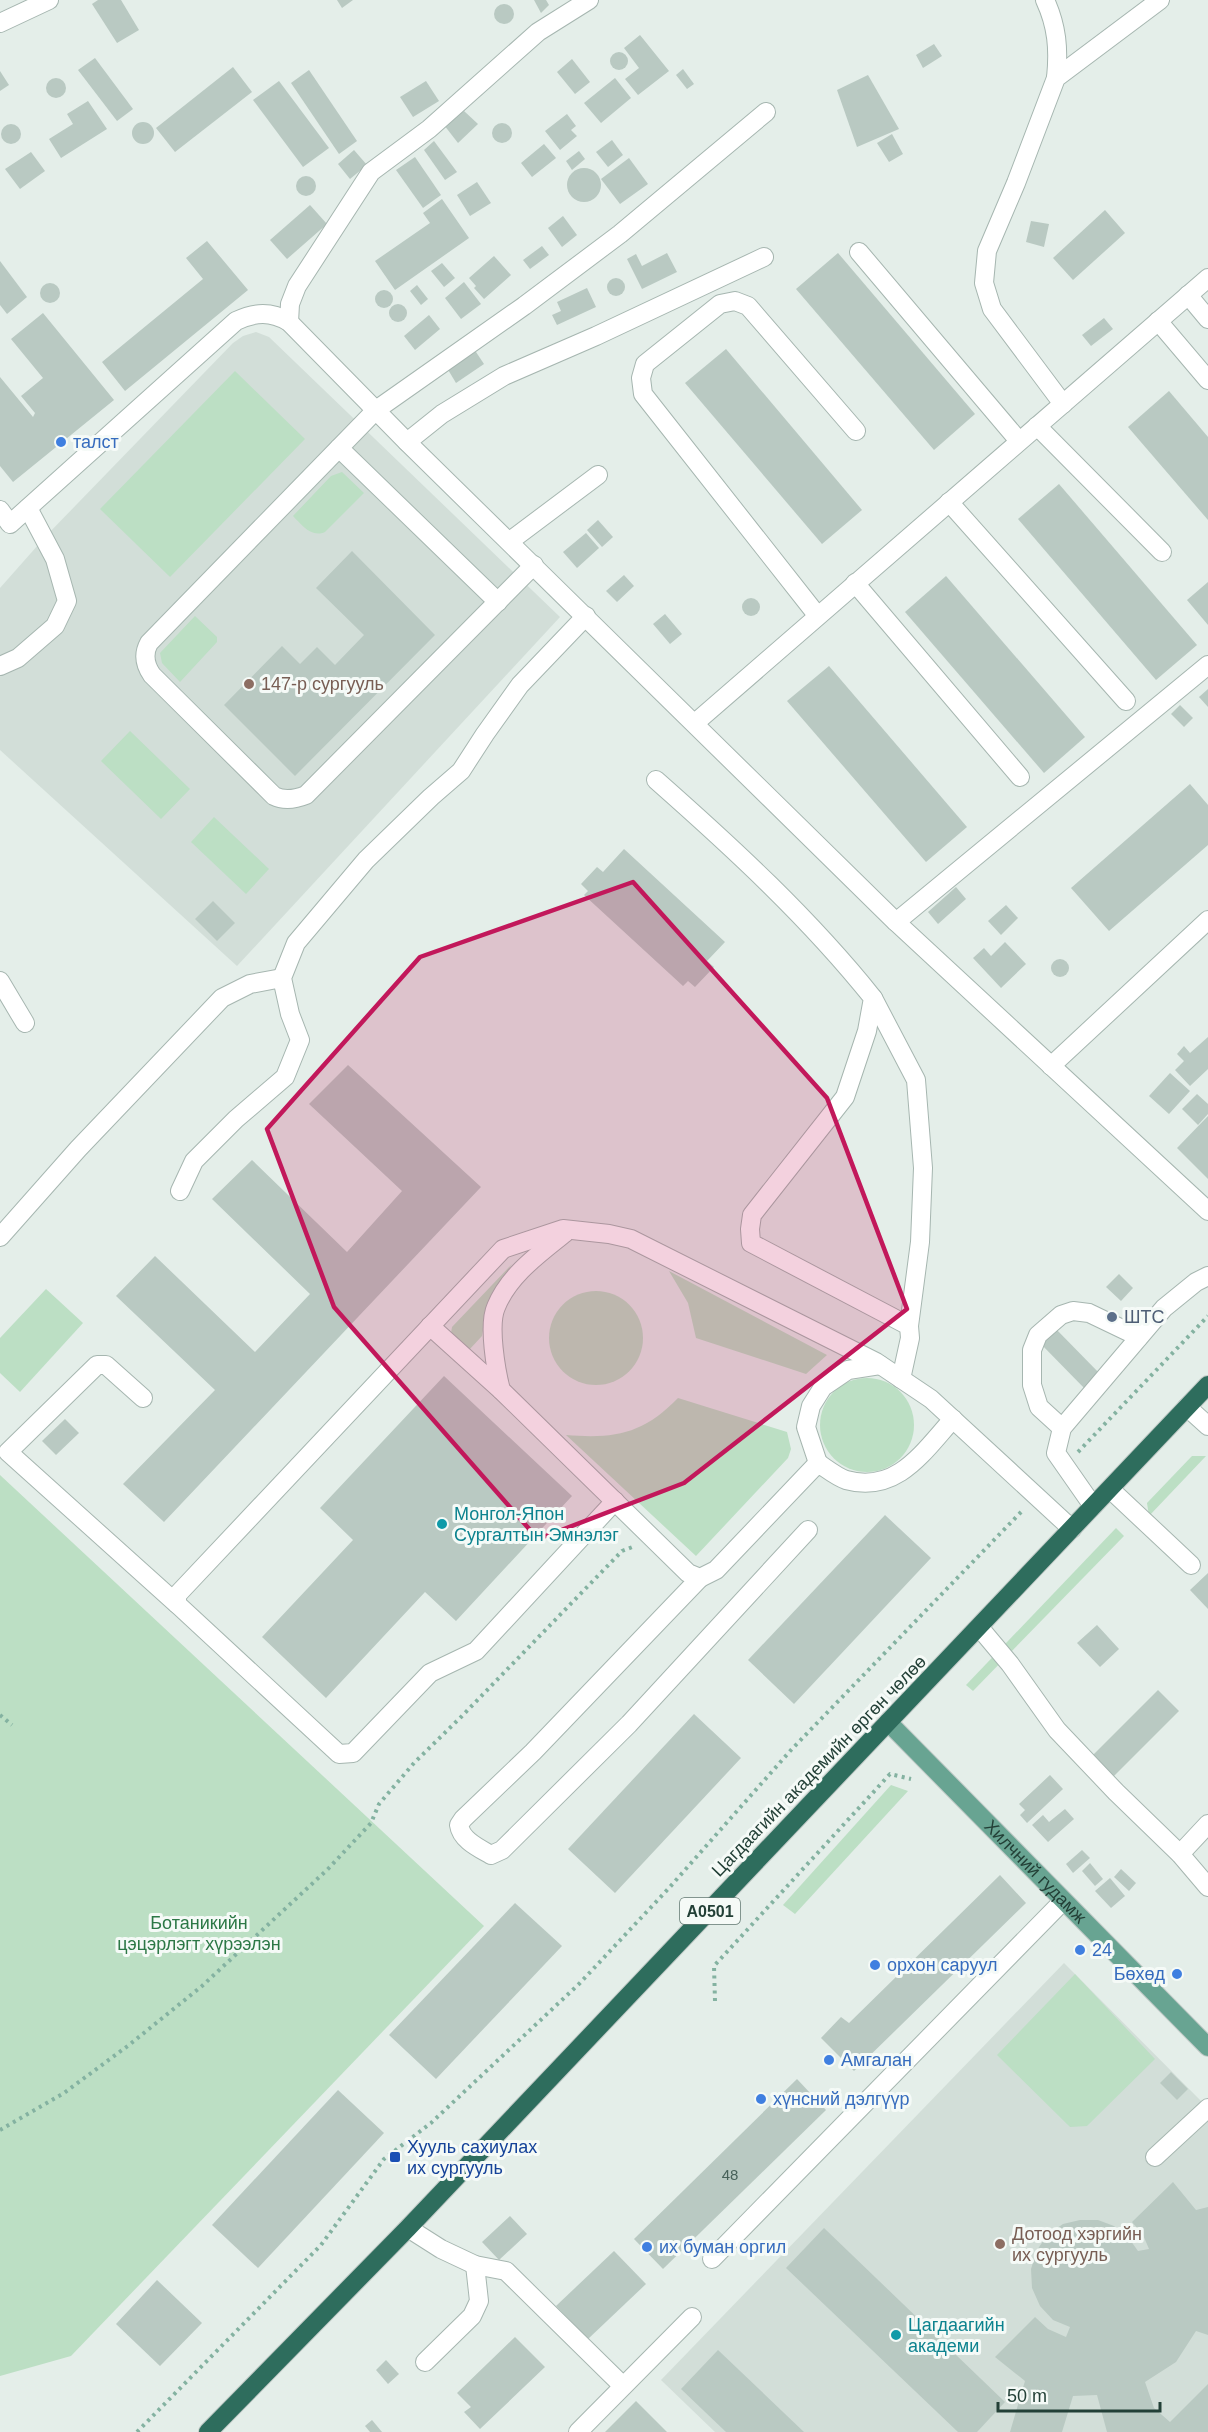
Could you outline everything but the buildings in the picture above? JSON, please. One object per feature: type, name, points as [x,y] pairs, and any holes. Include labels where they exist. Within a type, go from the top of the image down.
[{"type":"highway","name":"Цагдаагийн академийн өргөн чөлөө","points":[[208,2432],[408,2229],[1208,1386]]},
{"type":"main road","name":"Хилчний гудамж","points":[[888,1722],[1208,2047]]},
{"type":"street","points":[[0,23],[49,0]]},
{"type":"street","points":[[290,322],[290,304],[297,286],[371,172],[429,129],[538,32],[589,0]]},
{"type":"street","points":[[1045,0],[1057,36],[1056,78],[987,251],[984,283],[992,309],[1063,404]]},
{"type":"street","points":[[1056,78],[1160,0]]},
{"type":"street","points":[[534,565],[306,795],[288,799],[274,796],[152,675],[146,662],[149,643],[376,410],[524,306],[620,234],[766,112]]},
{"type":"street","points":[[859,252],[1019,441]]},
{"type":"street","points":[[407,442],[442,414],[504,376],[605,332],[764,257]]},
{"type":"street","points":[[695,723],[1208,278]]},
{"type":"street","points":[[1188,295],[1208,319]]},
{"type":"street","points":[[817,615],[643,394],[641,378],[645,364],[720,304],[735,301],[748,306],[856,431]]},
{"type":"street","points":[[3,522],[28,508],[236,321],[249,315],[266,313],[290,322],[407,442],[896,922],[1208,1211]]},
{"type":"street","points":[[1158,321],[1208,380]]},
{"type":"street","points":[[1037,426],[1162,552]]},
{"type":"street","points":[[339,448],[498,602]]},
{"type":"street","points":[[510,541],[598,475]]},
{"type":"street","points":[[949,502],[1126,701]]},
{"type":"street","points":[[0,666],[18,658],[55,626],[67,601],[55,559],[28,508]]},
{"type":"street","points":[[855,583],[1020,777]]},
{"type":"street","points":[[180,1191],[194,1161],[236,1119],[285,1077],[300,1040],[290,1014],[282,978],[296,943],[366,860],[431,796],[461,771],[520,685],[586,616]]},
{"type":"street","points":[[896,922],[1208,665]]},
{"type":"street","points":[[656,780],[724,840],[815,930],[873,998],[915,1080],[922,1168],[920,1242],[909,1326],[910,1338],[901,1379]]},
{"type":"street","points":[[1051,1066],[1208,920]]},
{"type":"street","points":[[0,1237],[78,1149],[222,998],[250,984],[282,978]]},
{"type":"street","points":[[0,981],[25,1023]]},
{"type":"street","points":[[873,998],[867,1031],[845,1097],[752,1215],[750,1229],[752,1243],[909,1326]]},
{"type":"street","points":[[177,1604],[177,1595],[503,1249],[563,1229],[631,1239],[880,1365],[931,1399],[1072,1529]]},
{"type":"street","points":[[501,1390],[493,1358],[495,1309],[520,1270],[568,1230]]},
{"type":"street","points":[[1093,1506],[1056,1454],[1062,1428],[1164,1308],[1196,1282],[1208,1276]]},
{"type":"street","points":[[1062,1428],[1039,1407],[1032,1385],[1032,1350],[1038,1335],[1061,1315],[1074,1311],[1089,1313],[1139,1337]]},
{"type":"street","points":[[430,1326],[501,1390],[688,1573],[700,1578]]},
{"type":"street","points":[[143,1398],[106,1365],[97,1365],[4,1448],[177,1604],[339,1755],[353,1753],[430,1673],[476,1651],[615,1501]]},
{"type":"street","points":[[880,1365],[848,1370],[823,1387],[811,1406],[806,1427],[818,1463],[845,1480],[872,1483],[901,1474],[953,1419]]},
{"type":"street","points":[[1187,1407],[1208,1426]]},
{"type":"street","points":[[808,1530],[629,1724],[502,1850],[491,1854],[474,1845],[460,1832],[459,1825],[463,1819],[532,1752],[700,1578],[716,1570],[818,1463]]},
{"type":"street","points":[[1110,1489],[1191,1565]]},
{"type":"street","points":[[979,1627],[1010,1664],[1057,1730],[1180,1854],[1208,1887]]},
{"type":"street","points":[[1180,1854],[1208,1824]]},
{"type":"street","points":[[712,2259],[1063,1901]]},
{"type":"street","points":[[1155,2157],[1208,2108]]},
{"type":"street","points":[[408,2229],[441,2249],[475,2265],[506,2271],[623,2386]]},
{"type":"street","points":[[425,2362],[472,2316],[479,2301],[475,2265]]},
{"type":"street","points":[[578,2432],[692,2317]]},
{"type":"path","points":[[1065,1466],[1208,1316]]},
{"type":"path","points":[[137,2432],[321,2245],[384,2158],[431,2123],[580,1983],[669,1888],[791,1750],[1036,1496]]},
{"type":"path","points":[[0,2130],[64,2093],[129,2045],[220,1970],[328,1869],[371,1823],[379,1804],[414,1763],[622,1551],[653,1539]]},
{"type":"path","points":[[0,1715],[12,1725]]},
{"type":"path","points":[[715,2001],[714,1966],[890,1774],[911,1779]]},
{"type":"highlighted area","points":[[633,882],[827,1098],[907,1309],[684,1483],[538,1539],[334,1307],[267,1129],[420,957]]},
{"type":"shaded area","name":"147-р сургууль","points":[[256,332],[269,337],[560,617],[237,966],[0,750],[0,588],[46,536],[233,343],[243,336]]},
{"type":"shaded area","name":"Дотоод хэргийн их сургууль","points":[[1064,1963],[1208,2108],[1208,2432],[715,2432],[661,2380]]},
{"type":"green space","points":[[235,371],[305,439],[170,577],[100,509]]},
{"type":"green space","points":[[342,472],[364,493],[325,532],[311,532],[293,516],[331,476]]},
{"type":"green space","points":[[195,616],[217,637],[217,642],[180,682],[162,663],[160,653]]},
{"type":"green space","points":[[130,731],[190,789],[161,819],[101,761]]},
{"type":"green space","points":[[214,817],[269,869],[246,894],[191,842]]},
{"type":"green space","points":[[512,1264],[488,1303],[482,1336],[469,1350],[451,1333],[452,1327]]},
{"type":"green space","points":[[669,1271],[827,1355],[806,1374],[696,1338],[688,1303]]},
{"type":"green space","points":[[46,1289],[83,1323],[20,1392],[0,1373],[0,1338]]},
{"type":"green space","points":[[596,1291],[614,1295],[629,1305],[639,1320],[643,1338],[639,1356],[629,1371],[614,1381],[596,1385],[578,1381],[563,1371],[553,1356],[549,1338],[553,1320],[563,1305],[578,1295]]},
{"type":"green space","points":[[867,1378],[885,1382],[900,1392],[910,1407],[914,1425],[910,1443],[900,1458],[885,1468],[867,1472],[849,1468],[834,1458],[824,1443],[820,1425],[824,1407],[834,1392],[849,1382]]},
{"type":"green space","points":[[678,1398],[787,1432],[791,1449],[788,1458],[696,1556],[566,1435],[599,1436],[627,1432],[653,1420]]},
{"type":"green space","points":[[1192,1456],[1206,1456],[1149,1516],[1147,1503]]},
{"type":"green space","name":"Ботаникийн цэцэрлэгт хүрээлэн","points":[[0,1475],[484,1926],[71,2356],[0,2376]]},
{"type":"green space","points":[[1116,1528],[1124,1536],[973,1691],[966,1685]]},
{"type":"green space","points":[[891,1785],[908,1791],[795,1914],[783,1905]]},
{"type":"green space","points":[[1075,1974],[1155,2059],[1087,2126],[1070,2127],[997,2055]]},
{"type":"place","name":"талст","points":[[61,442]]},
{"type":"place","name":"147-р сургууль","points":[[249,684]]},
{"type":"place","name":"ШТС","points":[[1112,1317]]},
{"type":"place","name":"Монгол-Япон Сургалтын Эмнэлэг","points":[[442,1524]]},
{"type":"place","name":"24","points":[[1080,1950]]},
{"type":"place","name":"орхон саруул","points":[[875,1965]]},
{"type":"place","name":"Бөхөд","points":[[1177,1974]]},
{"type":"place","name":"Амгалан","points":[[829,2060]]},
{"type":"place","name":"хүнсний дэлгүүр","points":[[761,2099]]},
{"type":"place","name":"Хууль сахиулах их сургууль","points":[[395,2157]]},
{"type":"place","name":"Дотоод хэргийн их сургууль","points":[[1000,2244]]},
{"type":"place","name":"их буман оргил","points":[[647,2247]]},
{"type":"place","name":"Цагдаагийн академи","points":[[896,2335]]}]
